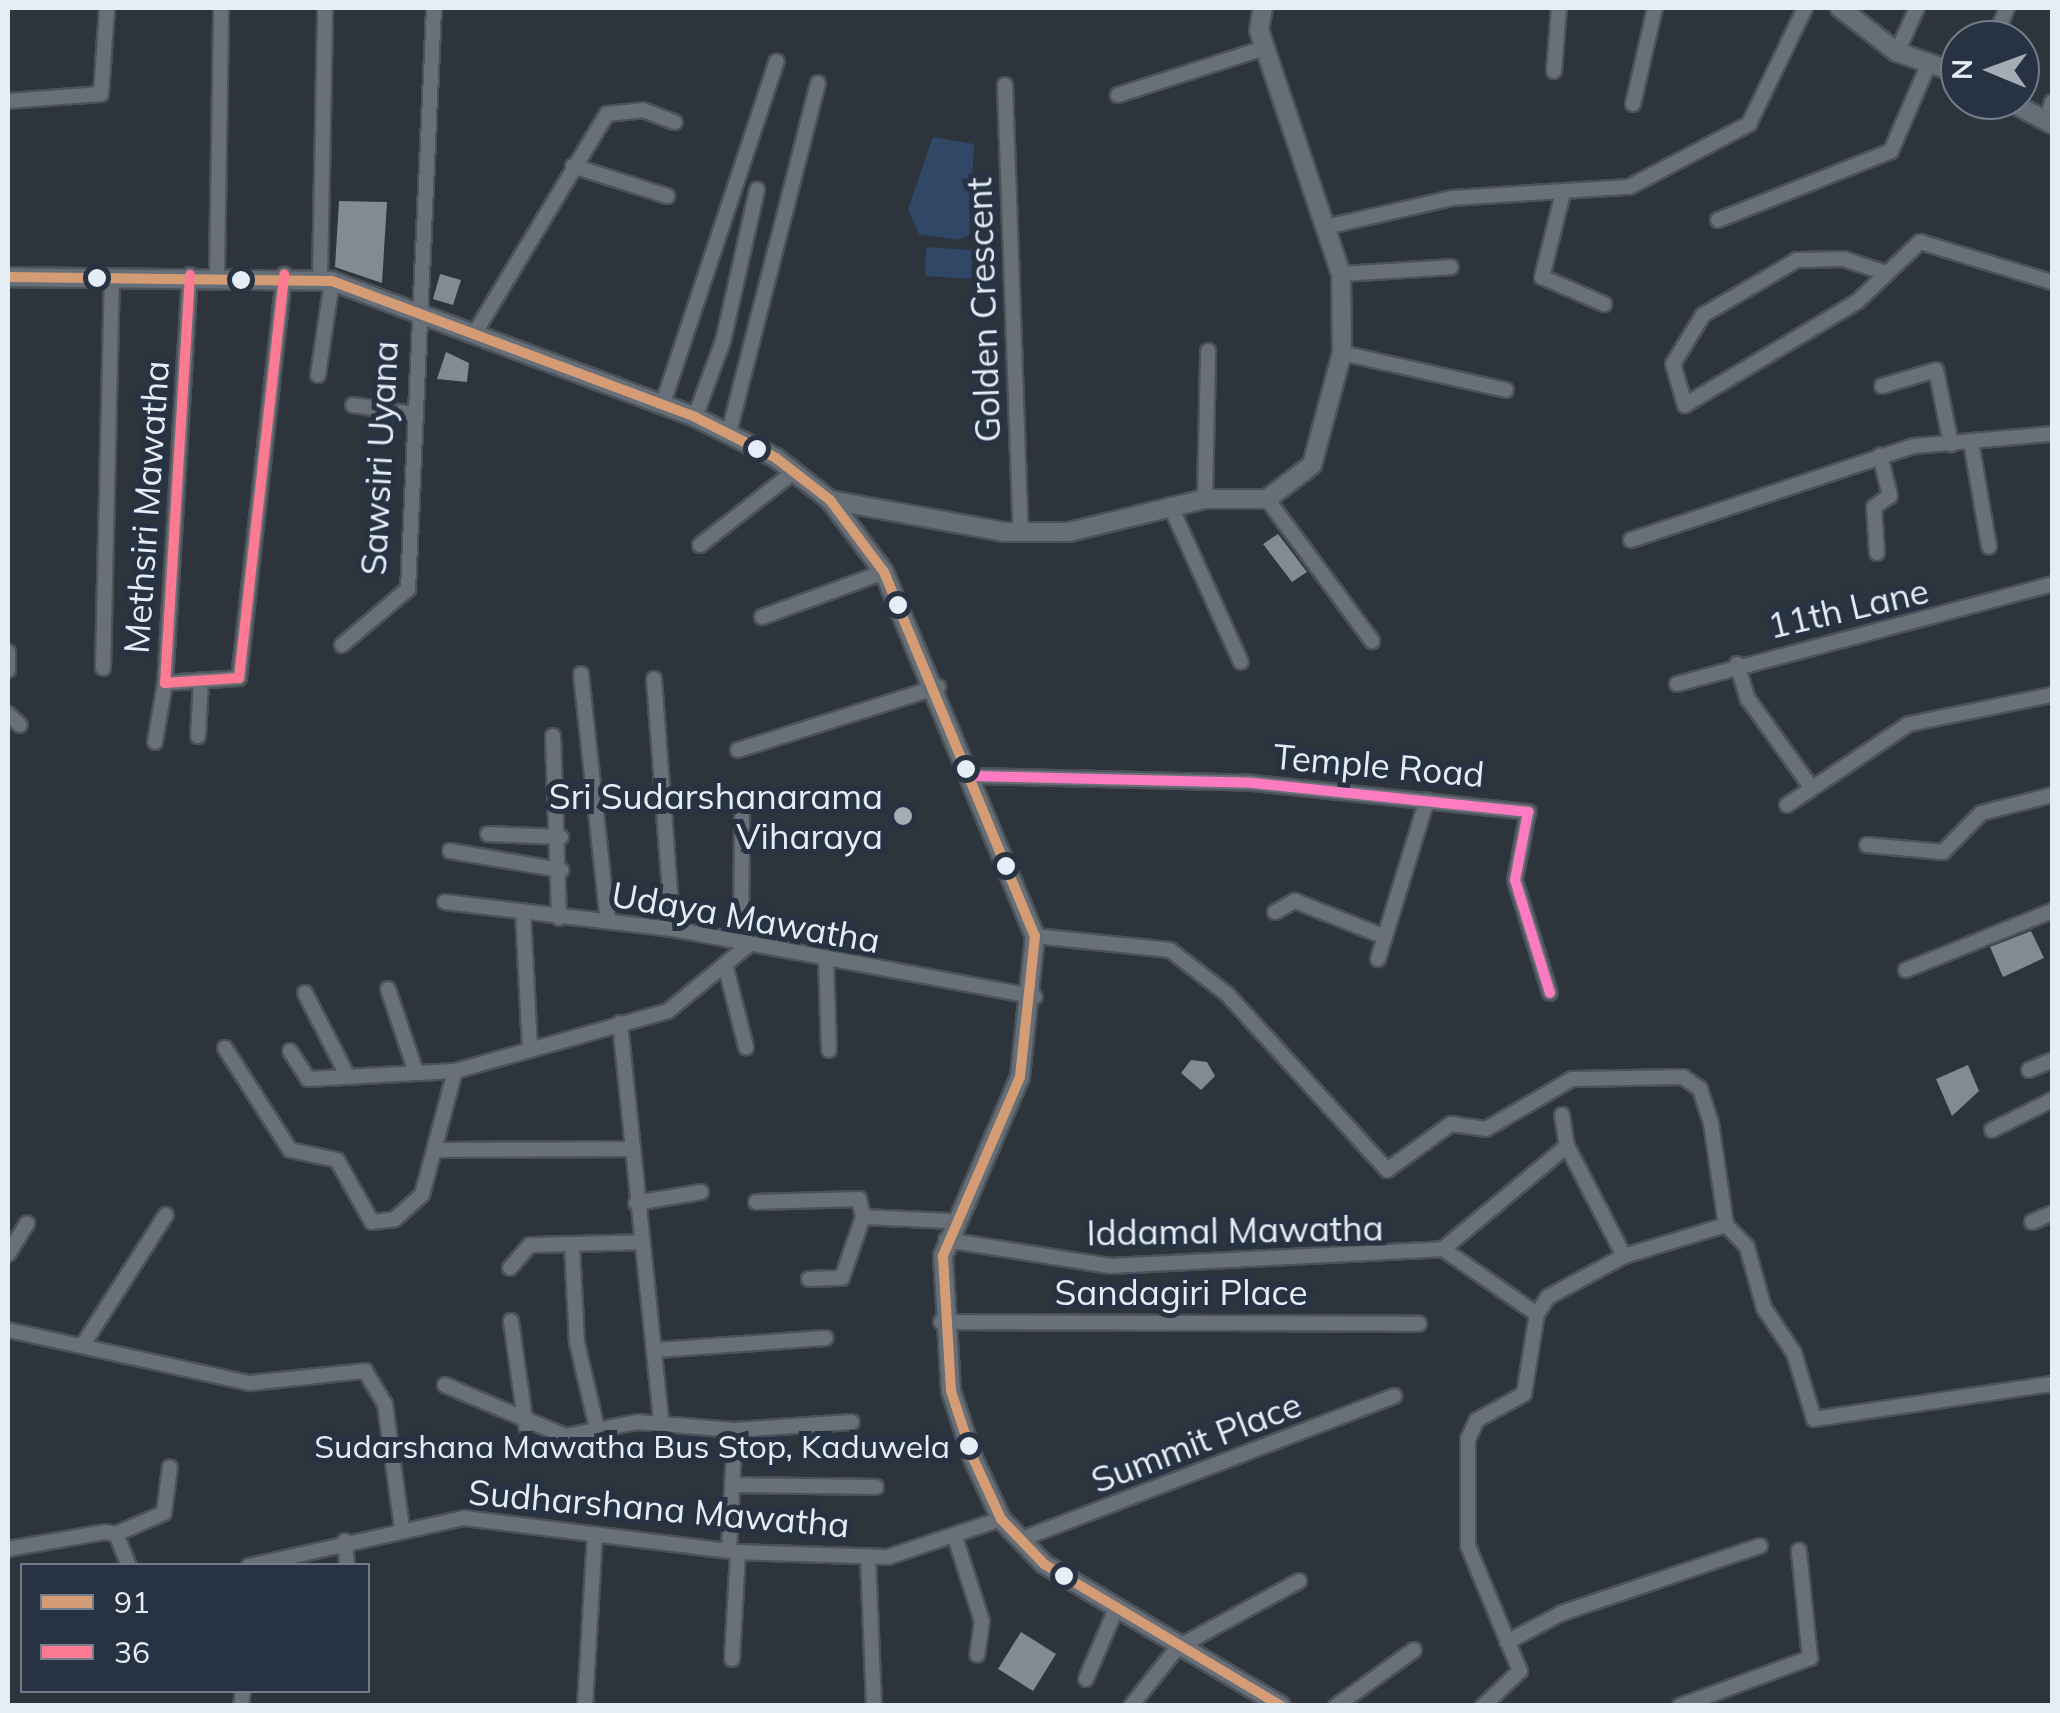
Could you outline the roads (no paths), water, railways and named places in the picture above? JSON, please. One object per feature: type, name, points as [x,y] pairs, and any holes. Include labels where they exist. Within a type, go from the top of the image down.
[{"type":"main road","points":[[830,500],[1021,533],[1070,532],[1170,504],[1205,499],[1267,499],[1312,465],[1342,353],[1341,274],[1330,226],[1264,48],[1263,8]]},
{"type":"main road","points":[[1840,8],[1898,52],[1940,67]]},
{"type":"main road","points":[[8,278],[217,273],[284,274],[326,280],[416,306],[696,417],[795,471],[830,500],[884,572],[938,687],[1036,936],[1035,997],[1003,1127],[951,1222],[946,1240],[942,1322],[951,1391],[1001,1519],[1019,1540],[1116,1611],[1281,1706]]},
{"type":"street","points":[[8,101],[101,94],[107,8]]},
{"type":"street","points":[[217,273],[221,8]]},
{"type":"street","points":[[318,375],[326,280],[325,8]]},
{"type":"street","name":"Sawsiri Uyana","points":[[342,645],[408,589],[416,306],[433,174],[434,8]]},
{"type":"street","points":[[1554,71],[1559,8]]},
{"type":"street","points":[[1634,104],[1655,8]]},
{"type":"street","points":[[1330,226],[1452,198],[1629,187],[1748,124],[1805,8]]},
{"type":"street","points":[[1898,52],[1917,8]]},
{"type":"street","points":[[1118,96],[1264,48]]},
{"type":"street","points":[[663,403],[776,61]]},
{"type":"street","points":[[1718,220],[1891,151],[1929,63]]},
{"type":"street","points":[[729,432],[818,83]]},
{"type":"street","name":"Golden Crescent","points":[[1005,85],[1021,533]]},
{"type":"street","points":[[2049,123],[2052,102]]},
{"type":"street","points":[[476,332],[607,114],[643,110],[674,122]]},
{"type":"street","points":[[573,166],[667,196]]},
{"type":"street","points":[[696,417],[723,341],[757,190]]},
{"type":"street","points":[[1562,194],[1542,277],[1604,304]]},
{"type":"street","points":[[1883,272],[1798,260],[1703,315],[1673,364],[1685,405],[1829,320],[1920,242],[2052,282]]},
{"type":"street","points":[[1341,274],[1451,267]]},
{"type":"street","name":"Methsiri Mawatha","points":[[190,275],[165,683],[238,678],[284,274]]},
{"type":"street","points":[[103,668],[112,278]]},
{"type":"street","points":[[1205,499],[1208,351]]},
{"type":"street","points":[[1342,353],[1506,390]]},
{"type":"street","points":[[1882,386],[1936,370],[1951,444]]},
{"type":"street","points":[[353,405],[413,414]]},
{"type":"street","points":[[1631,540],[1880,455],[2052,434]]},
{"type":"street","points":[[1970,442],[1989,546]]},
{"type":"street","points":[[1877,553],[1874,507],[1890,496],[1880,455]]},
{"type":"street","points":[[700,545],[795,471]]},
{"type":"street","points":[[1267,499],[1372,641]]},
{"type":"street","points":[[1170,504],[1240,662]]},
{"type":"street","points":[[762,616],[884,572]]},
{"type":"street","name":"11th Lane","points":[[1811,787],[1748,699],[1737,664],[2052,584]]},
{"type":"street","points":[[8,652],[8,670]]},
{"type":"street","points":[[1677,684],[1737,664]]},
{"type":"street","points":[[581,674],[608,922]]},
{"type":"street","points":[[654,679],[673,929]]},
{"type":"street","points":[[198,736],[200,680]]},
{"type":"street","points":[[155,742],[165,683]]},
{"type":"street","points":[[738,750],[938,687]]},
{"type":"street","points":[[1787,805],[1909,724],[2052,695]]},
{"type":"street","points":[[8,714],[20,725]]},
{"type":"street","points":[[553,736],[561,837],[559,918]]},
{"type":"street","name":"Temple Road","points":[[974,776],[1253,784],[1528,812],[1515,880],[1550,993]]},
{"type":"street","points":[[1867,845],[1944,852],[1981,813],[2052,795]]},
{"type":"street","points":[[1378,959],[1427,800]]},
{"type":"street","points":[[290,1051],[308,1079],[347,1074],[455,1072],[668,1012],[746,942],[742,818]]},
{"type":"street","points":[[488,834],[561,837]]},
{"type":"street","points":[[450,851],[561,870]]},
{"type":"street","points":[[1275,912],[1294,901],[1385,938]]},
{"type":"street","name":"Udaya Mawatha","points":[[445,902],[673,929],[1035,997]]},
{"type":"street","points":[[1906,970],[2052,911]]},
{"type":"street","points":[[523,912],[530,1050]]},
{"type":"street","points":[[1036,936],[1170,950],[1227,994],[1387,1170],[1451,1124],[1486,1130],[1572,1079],[1683,1077],[1700,1088],[1710,1123],[1726,1225],[1747,1247],[1764,1308],[1805,1378],[1814,1420],[1950,1392],[2050,1385],[2052,1405]]},
{"type":"street","points":[[826,960],[829,1050]]},
{"type":"street","points":[[725,964],[746,1047]]},
{"type":"street","points":[[388,989],[416,1072]]},
{"type":"street","points":[[305,993],[347,1074]]},
{"type":"street","points":[[620,1023],[628,1148],[657,1350],[660,1423]]},
{"type":"street","points":[[226,1048],[290,1150],[337,1160],[372,1222],[414,1207],[438,1150],[455,1072]]},
{"type":"street","points":[[2029,1070],[2052,1060]]},
{"type":"street","points":[[1992,1130],[2052,1100]]},
{"type":"street","points":[[1562,1114],[1568,1146],[1624,1256]]},
{"type":"street","points":[[1536,1314],[1443,1249],[1568,1146]]},
{"type":"street","points":[[438,1150],[628,1148]]},
{"type":"street","points":[[636,1203],[702,1192]]},
{"type":"street","points":[[756,1202],[859,1199],[863,1217],[842,1278],[809,1279]]},
{"type":"street","points":[[2032,1222],[2052,1213]]},
{"type":"street","points":[[84,1342],[166,1215]]},
{"type":"street","points":[[863,1217],[951,1222]]},
{"type":"street","points":[[8,1254],[27,1224]]},
{"type":"street","points":[[1483,1706],[1520,1672],[1468,1546],[1468,1439],[1477,1420],[1524,1394],[1536,1314],[1548,1297],[1624,1256],[1726,1225]]},
{"type":"street","name":"Iddamal Mawatha","points":[[946,1240],[1110,1266],[1408,1256],[1443,1249]]},
{"type":"street","points":[[510,1268],[530,1246],[642,1242]]},
{"type":"street","points":[[572,1245],[577,1343],[597,1429]]},
{"type":"street","points":[[510,1320],[526,1426]]},
{"type":"street","name":"Sandagiri Place","points":[[942,1322],[1420,1324]]},
{"type":"street","points":[[8,1330],[84,1342],[250,1383],[366,1371],[384,1404],[402,1528]]},
{"type":"street","points":[[657,1350],[826,1338]]},
{"type":"street","points":[[445,1384],[526,1426],[565,1436],[660,1423],[735,1430],[852,1422]]},
{"type":"street","name":"Summit Place","points":[[1019,1540],[1394,1396]]},
{"type":"street","points":[[732,1659],[735,1430]]},
{"type":"street","points":[[8,1548],[116,1534],[164,1513],[170,1467]]},
{"type":"street","points":[[735,1485],[876,1487]]},
{"type":"street","name":"Sudharshana Mawatha","points":[[263,1563],[402,1528],[464,1518],[734,1551],[868,1557],[955,1537],[1001,1519]]},
{"type":"street","points":[[116,1534],[128,1563]]},
{"type":"street","points":[[585,1706],[595,1534]]},
{"type":"street","points":[[955,1537],[982,1621],[978,1654]]},
{"type":"street","points":[[345,1541],[347,1563]]},
{"type":"street","points":[[1507,1642],[1562,1613],[1760,1546]]},
{"type":"street","points":[[1680,1706],[1810,1658],[1799,1551]]},
{"type":"street","points":[[868,1557],[874,1706]]},
{"type":"street","points":[[1131,1706],[1178,1647],[1300,1581]]},
{"type":"street","points":[[1086,1679],[1116,1611]]},
{"type":"street","points":[[1336,1706],[1414,1650]]},
{"type":"place","name":"Sri Sudarshanarama Viharaya","points":[[903,816]]},
{"type":"place","name":"Sudarshana Mawatha Bus Stop, Kaduwela","points":[[969,1446]]}]
